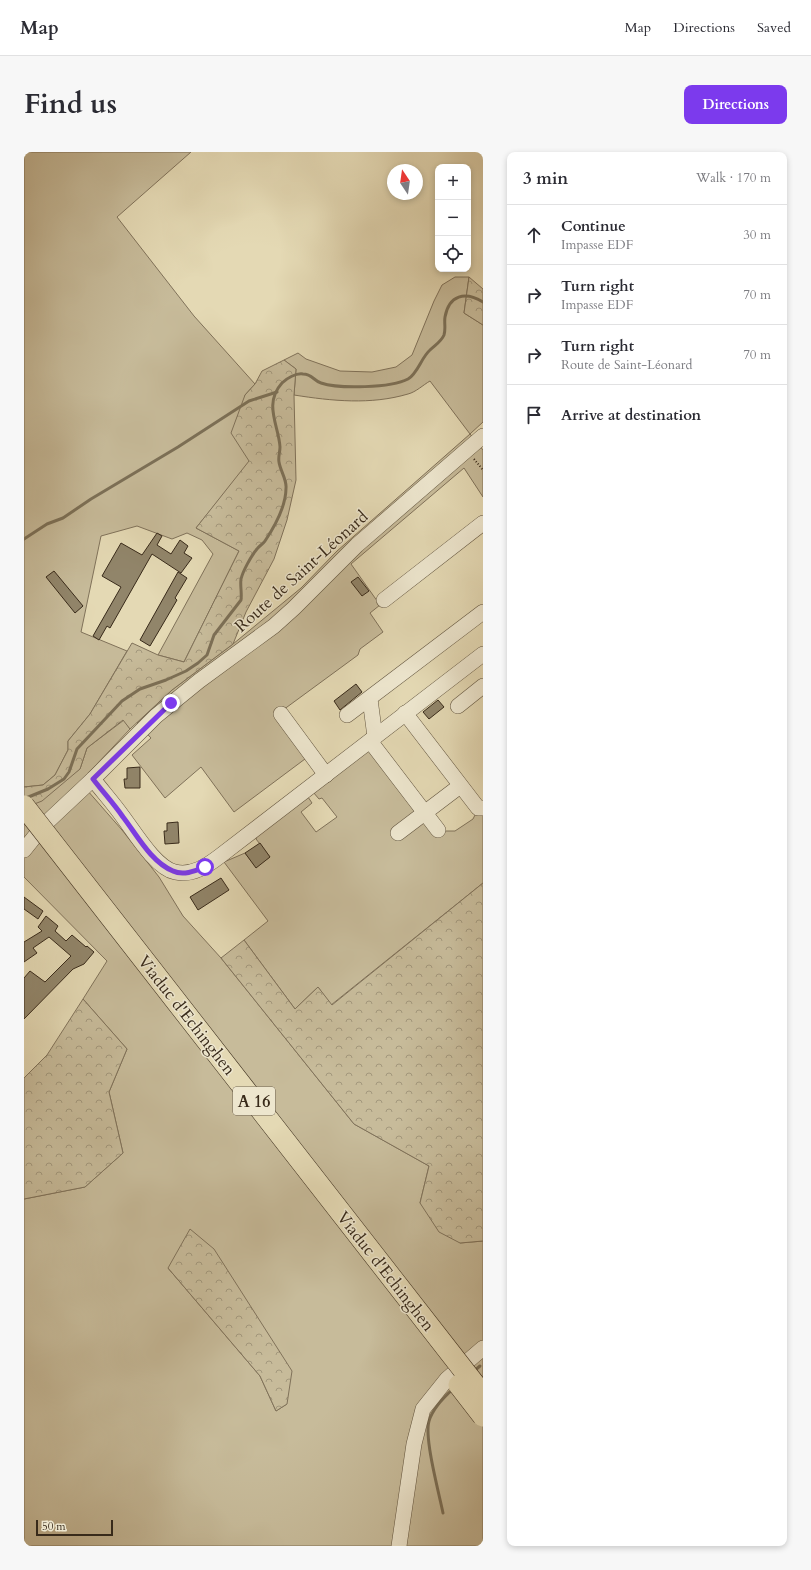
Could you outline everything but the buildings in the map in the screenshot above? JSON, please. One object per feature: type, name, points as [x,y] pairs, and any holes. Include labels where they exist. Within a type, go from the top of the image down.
[{"type":"highway","name":"Viaduc d'Echinghen","points":[[24,806],[483,1395]]},
{"type":"highway","name":"Viaduc d'Echinghen","points":[[24,828],[483,1416]]},
{"type":"street","name":"Route de Saint-Léonard","points":[[24,850],[44,825],[171,703],[274,626],[357,545],[483,436]]},
{"type":"street","points":[[384,600],[483,523]]},
{"type":"street","points":[[347,715],[483,612]]},
{"type":"street","points":[[93,779],[147,850],[161,865],[174,872],[184,873],[195,871],[205,867],[220,856],[483,654]]},
{"type":"street","points":[[458,706],[483,686]]},
{"type":"street","points":[[370,699],[372,739],[438,830]]},
{"type":"street","points":[[405,713],[478,808],[483,808]]},
{"type":"street","points":[[281,714],[326,775]]},
{"type":"street","points":[[398,833],[460,786]]},
{"type":"street","points":[[399,1546],[414,1444],[423,1409],[446,1379],[483,1348]]},
{"type":"green space","points":[[24,152],[191,152],[117,217],[194,316],[255,384],[245,395],[250,461],[196,528],[239,551],[184,662],[158,655],[213,554],[202,540],[187,533],[172,539],[137,526],[101,536],[81,632],[127,651],[90,714],[68,741],[68,750],[55,775],[43,785],[24,787]]},
{"type":"green space","points":[[455,277],[469,277],[464,313],[483,325],[483,422],[470,434],[430,381],[411,393],[380,400],[351,401],[294,395],[296,369],[284,360],[298,353],[306,359],[340,371],[372,372],[396,367],[412,355],[442,285]]},
{"type":"green space","points":[[469,277],[483,289],[483,325],[464,313]]},
{"type":"green space","points":[[284,360],[296,369],[294,395],[296,480],[287,520],[274,559],[246,612],[233,644],[172,690],[130,729],[123,720],[87,748],[80,769],[42,801],[24,808],[24,787],[43,785],[55,775],[68,750],[68,741],[90,714],[132,643],[158,655],[184,662],[239,551],[196,528],[249,461],[231,433],[245,395],[255,384],[262,371]]},
{"type":"green space","points":[[470,434],[483,450],[483,497],[464,468],[351,564],[380,605],[370,613],[383,632],[360,649],[358,655],[283,710],[309,756],[234,812],[201,767],[165,798],[132,755],[151,738],[137,723],[172,690],[233,644],[301,588],[337,551]]},
{"type":"green space","points":[[124,720],[130,729],[80,782],[122,830],[159,877],[183,916],[221,958],[354,1124],[429,1166],[420,1203],[460,1243],[483,1241],[483,1546],[24,1546],[24,1199],[85,1187],[123,1153],[109,1092],[127,1049],[83,999],[107,961],[24,877],[24,808],[80,769],[87,748]],"holes":[[[168,1268],[287,1404],[276,1411],[260,1376]]]},
{"type":"green space","points":[[369,749],[437,831],[455,831],[473,819],[477,811],[483,811],[483,883],[331,1005],[318,987],[295,1009],[244,940],[268,921],[224,862],[245,853],[256,867],[270,857],[256,839],[258,834],[308,797],[312,803],[301,812],[316,832],[337,817],[322,798],[319,799],[313,792]]},
{"type":"green space","points":[[483,883],[483,1241],[460,1243],[439,1232],[420,1203],[429,1166],[354,1124],[221,958],[244,940],[295,1009],[318,987],[332,1005]]},
{"type":"green space","points":[[83,999],[127,1049],[109,1092],[123,1153],[85,1187],[24,1199],[24,1078],[47,1055]]},
{"type":"green space","points":[[190,1229],[214,1249],[292,1371],[287,1404],[276,1411],[260,1376],[168,1268]]},
{"type":"waterway","points":[[26,798],[48,789],[64,779],[69,772],[77,749],[122,701],[140,689],[186,671],[207,655],[214,635],[241,600],[241,579],[252,556],[265,541],[279,516],[286,495],[286,485],[279,462],[280,447],[273,407],[276,391],[282,383],[286,379],[297,374],[309,375],[316,381],[329,385],[352,387],[378,386],[408,379],[414,373],[427,353],[440,342],[443,337],[445,333],[445,319],[450,304],[459,297],[464,296],[483,302]]},
{"type":"waterway","points":[[24,539],[47,524],[63,518],[249,401],[277,392]]},
{"type":"waterway","points":[[474,1371],[480,1366]]},
{"type":"waterway","points":[[443,1513],[435,1480],[428,1429],[429,1421],[433,1412],[453,1389]]},
{"type":"route","points":[[171,703],[93,779],[147,850],[161,865],[174,872],[184,873],[205,867]]}]
